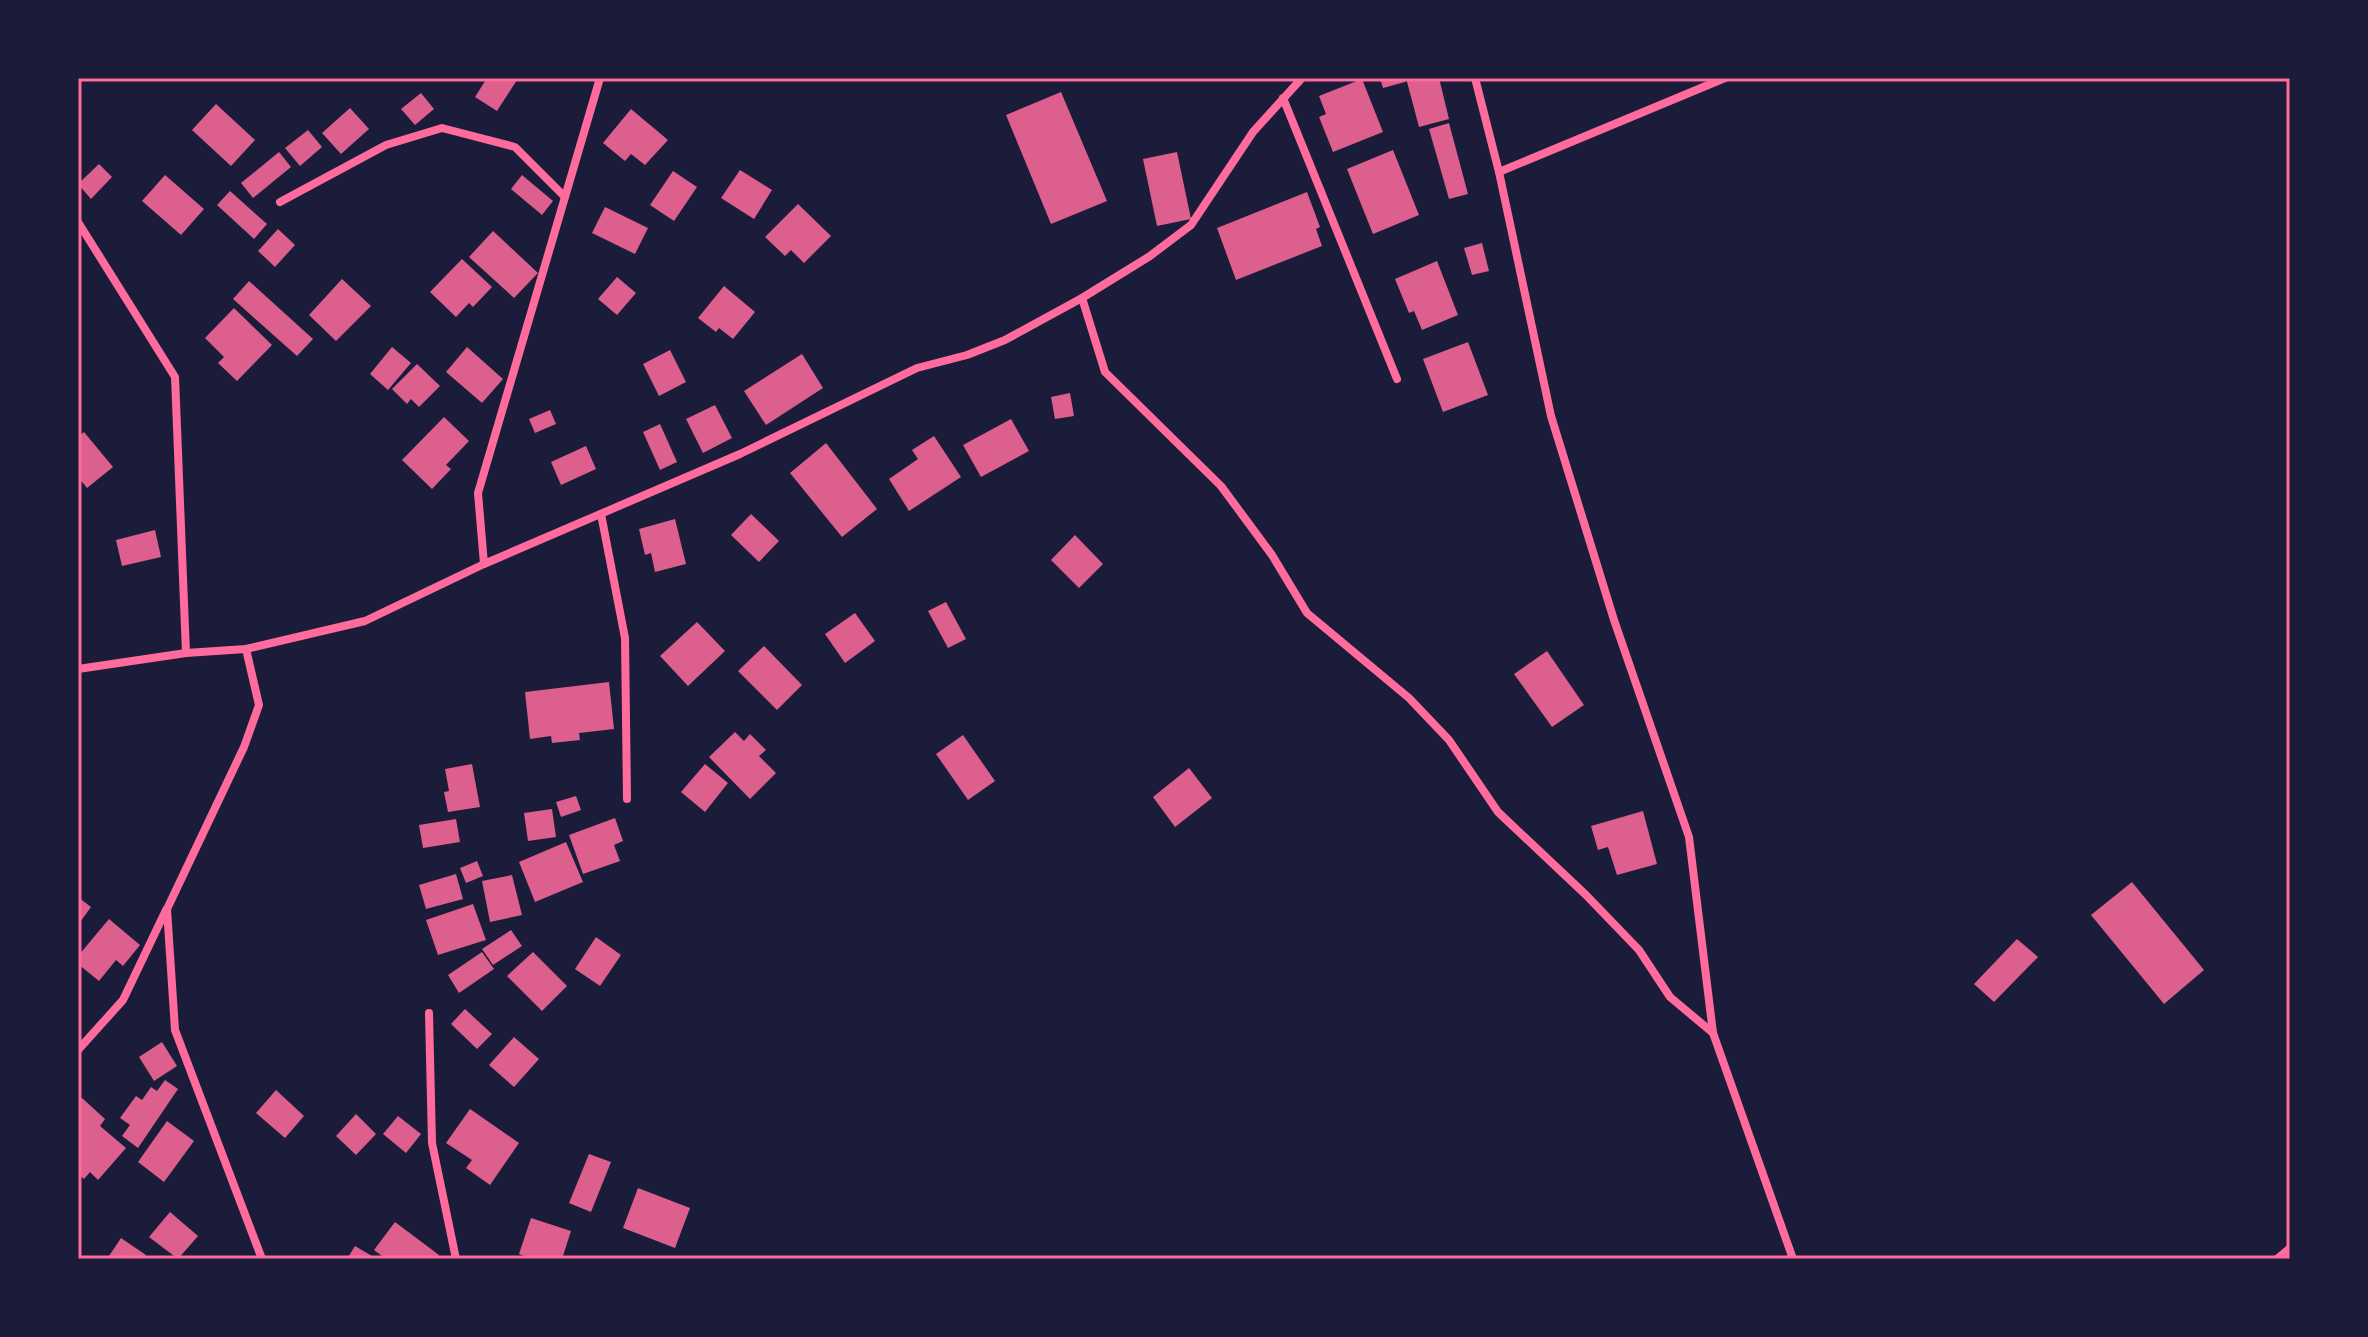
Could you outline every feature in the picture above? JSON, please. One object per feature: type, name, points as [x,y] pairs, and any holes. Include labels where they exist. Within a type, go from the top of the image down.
[{"type":"street","points":[[484,564],[478,493],[600,78]]},
{"type":"street","points":[[78,669],[186,653],[246,649],[365,621],[484,564],[740,454],[917,368],[967,355],[1005,340],[1150,256],[1191,225],[1253,132],[1302,78]]},
{"type":"street","points":[[1475,78],[1499,172],[1551,416],[1618,633],[1689,837],[1713,1033],[1793,1259]]},
{"type":"street","points":[[1499,172],[1725,78]]},
{"type":"street","points":[[1283,98],[1397,379]]},
{"type":"street","points":[[280,202],[386,145],[442,128],[515,147],[564,196]]},
{"type":"street","points":[[78,222],[175,377],[186,653]]},
{"type":"street","points":[[1082,298],[1105,372],[1221,486],[1272,555],[1307,613],[1409,698],[1449,740],[1498,812],[1639,950],[1670,997],[1713,1033]]},
{"type":"street","points":[[601,514],[625,638],[627,799]]},
{"type":"street","points":[[78,1050],[123,1000],[244,747],[259,705],[246,649]]},
{"type":"street","points":[[167,909],[175,1030],[262,1259]]},
{"type":"street","points":[[429,1013],[432,1143],[456,1259]]},
{"type":"street","points":[[2277,1259],[2290,1248]]},
{"type":"building","points":[[487,78],[517,80],[497,111],[475,97]]},
{"type":"building","points":[[1380,78],[1404,78],[1405,82],[1383,88]]},
{"type":"building","points":[[1406,78],[1439,78],[1449,119],[1419,127]]},
{"type":"building","points":[[1362,79],[1383,132],[1333,152],[1319,117],[1326,114],[1319,96]]},
{"type":"building","points":[[1061,92],[1107,201],[1051,224],[1006,115]]},
{"type":"building","points":[[421,93],[434,109],[415,125],[401,109]]},
{"type":"building","points":[[216,104],[255,140],[231,166],[192,130]]},
{"type":"building","points":[[350,108],[369,129],[341,154],[322,133]]},
{"type":"building","points":[[631,109],[668,140],[645,165],[631,154],[625,161],[603,143]]},
{"type":"building","points":[[1449,123],[1468,194],[1449,199],[1429,129]]},
{"type":"building","points":[[308,130],[322,147],[300,166],[285,148]]},
{"type":"building","points":[[1393,150],[1419,215],[1373,234],[1347,169]]},
{"type":"building","points":[[279,152],[291,167],[253,198],[241,183]]},
{"type":"building","points":[[1177,152],[1191,219],[1157,226],[1143,159]]},
{"type":"building","points":[[99,164],[112,177],[91,199],[78,184]]},
{"type":"building","points":[[740,170],[772,190],[754,219],[721,198]]},
{"type":"building","points":[[673,171],[697,187],[674,221],[650,205]]},
{"type":"building","points":[[165,175],[204,209],[181,235],[142,201]]},
{"type":"building","points":[[522,175],[553,201],[542,215],[511,189]]},
{"type":"building","points":[[230,191],[267,224],[254,239],[217,205]]},
{"type":"building","points":[[1307,192],[1320,227],[1316,229],[1322,246],[1236,280],[1217,228]]},
{"type":"building","points":[[798,204],[831,236],[804,263],[791,250],[785,256],[765,237]]},
{"type":"building","points":[[605,207],[648,228],[635,254],[592,233]]},
{"type":"building","points":[[278,229],[295,245],[275,267],[258,251]]},
{"type":"building","points":[[493,231],[538,273],[514,298],[469,257]]},
{"type":"building","points":[[1482,243],[1489,271],[1472,275],[1464,248]]},
{"type":"building","points":[[462,259],[492,287],[473,307],[469,303],[456,317],[430,292]]},
{"type":"building","points":[[1437,261],[1458,315],[1422,330],[1414,311],[1409,313],[1395,279]]},
{"type":"building","points":[[617,277],[636,293],[617,315],[598,299]]},
{"type":"building","points":[[342,279],[371,306],[336,341],[309,315]]},
{"type":"building","points":[[249,281],[313,339],[297,356],[233,299]]},
{"type":"building","points":[[724,286],[755,312],[733,339],[719,328],[716,332],[698,318]]},
{"type":"building","points":[[234,308],[272,345],[237,381],[218,363],[224,357],[205,338]]},
{"type":"building","points":[[1468,342],[1488,395],[1443,412],[1423,359]]},
{"type":"building","points":[[392,347],[411,363],[388,390],[370,374]]},
{"type":"building","points":[[467,347],[503,379],[482,403],[446,372]]},
{"type":"building","points":[[670,350],[686,382],[659,396],[643,364]]},
{"type":"building","points":[[802,354],[823,388],[766,425],[744,391]]},
{"type":"building","points":[[417,364],[440,386],[419,407],[411,399],[407,404],[392,389]]},
{"type":"building","points":[[1070,393],[1074,416],[1055,419],[1051,397]]},
{"type":"building","points":[[715,405],[732,438],[703,453],[686,419]]},
{"type":"building","points":[[550,410],[556,424],[535,433],[529,419]]},
{"type":"building","points":[[444,417],[469,441],[446,465],[451,469],[432,489],[402,460]]},
{"type":"building","points":[[1011,419],[1029,451],[981,477],[963,445]]},
{"type":"building","points":[[660,424],[677,462],[660,470],[643,432]]},
{"type":"building","points":[[84,432],[113,467],[87,488],[78,477],[78,437]]},
{"type":"building","points":[[934,436],[961,477],[909,511],[889,479],[918,459],[912,450]]},
{"type":"building","points":[[826,443],[877,509],[842,537],[790,473]]},
{"type":"building","points":[[586,446],[596,469],[561,485],[551,462]]},
{"type":"building","points":[[751,514],[779,541],[759,562],[731,535]]},
{"type":"building","points":[[675,519],[686,564],[655,572],[651,553],[645,555],[639,529]]},
{"type":"building","points":[[155,530],[161,557],[122,566],[116,540]]},
{"type":"building","points":[[1075,535],[1103,564],[1079,588],[1051,560]]},
{"type":"building","points":[[946,602],[966,639],[948,648],[928,611]]},
{"type":"building","points":[[855,613],[875,641],[845,663],[825,634]]},
{"type":"building","points":[[697,622],[725,651],[688,686],[660,656]]},
{"type":"building","points":[[764,646],[802,685],[777,710],[738,671]]},
{"type":"building","points":[[1547,651],[1584,705],[1552,727],[1514,674]]},
{"type":"building","points":[[609,682],[614,729],[579,733],[580,740],[552,743],[551,736],[530,739],[525,692]]},
{"type":"building","points":[[735,732],[744,741],[750,734],[766,750],[759,756],[776,773],[750,799],[709,757]]},
{"type":"building","points":[[963,735],[995,781],[968,800],[936,754]]},
{"type":"building","points":[[472,764],[480,807],[448,812],[444,792],[449,791],[445,769]]},
{"type":"building","points":[[705,764],[728,783],[705,812],[681,792]]},
{"type":"building","points":[[1189,768],[1212,798],[1175,827],[1153,797]]},
{"type":"building","points":[[576,796],[581,810],[561,817],[556,802]]},
{"type":"building","points":[[552,809],[556,837],[528,841],[524,813]]},
{"type":"building","points":[[1643,811],[1657,864],[1617,875],[1608,847],[1598,850],[1591,826]]},
{"type":"building","points":[[615,818],[623,841],[614,845],[620,861],[583,874],[569,835]]},
{"type":"building","points":[[456,819],[460,842],[423,848],[419,825]]},
{"type":"building","points":[[566,842],[583,882],[535,902],[519,862]]},
{"type":"building","points":[[477,861],[483,876],[466,883],[460,868]]},
{"type":"building","points":[[456,874],[463,899],[426,909],[419,885]]},
{"type":"building","points":[[512,875],[522,915],[490,922],[482,881]]},
{"type":"building","points":[[2132,882],[2204,970],[2164,1004],[2091,915]]},
{"type":"building","points":[[78,897],[91,907],[78,925]]},
{"type":"building","points":[[473,904],[486,940],[438,955],[426,920]]},
{"type":"building","points":[[109,919],[140,945],[123,966],[116,960],[99,981],[78,964],[78,956]]},
{"type":"building","points":[[511,930],[522,946],[493,965],[482,949]]},
{"type":"building","points":[[596,937],[621,955],[600,986],[575,969]]},
{"type":"building","points":[[2017,939],[2038,957],[1994,1002],[1974,984]]},
{"type":"building","points":[[482,952],[494,969],[459,993],[448,975]]},
{"type":"building","points":[[533,952],[567,986],[542,1011],[507,976]]},
{"type":"building","points":[[465,1009],[492,1034],[477,1049],[451,1024]]},
{"type":"building","points":[[514,1037],[539,1059],[514,1087],[489,1065]]},
{"type":"building","points":[[162,1042],[177,1066],[154,1081],[139,1057]]},
{"type":"building","points":[[165,1080],[178,1089],[138,1148],[122,1136],[130,1125],[120,1118],[136,1096],[142,1100],[151,1087],[157,1091]]},
{"type":"building","points":[[276,1090],[304,1116],[285,1138],[256,1113]]},
{"type":"building","points":[[82,1098],[105,1119],[100,1126],[126,1148],[98,1180],[90,1172],[84,1179],[78,1174],[78,1102]]},
{"type":"building","points":[[470,1109],[519,1143],[490,1185],[466,1168],[472,1160],[446,1143]]},
{"type":"building","points":[[356,1114],[376,1134],[356,1155],[336,1136]]},
{"type":"building","points":[[398,1116],[421,1134],[406,1153],[383,1134]]},
{"type":"building","points":[[167,1121],[194,1141],[164,1182],[138,1162]]},
{"type":"building","points":[[589,1154],[611,1162],[591,1212],[569,1203]]},
{"type":"building","points":[[638,1188],[690,1208],[675,1248],[623,1228]]},
{"type":"building","points":[[170,1212],[198,1236],[178,1259],[149,1237]]},
{"type":"building","points":[[531,1218],[571,1231],[562,1259],[532,1259],[519,1254]]},
{"type":"building","points":[[395,1222],[439,1255],[436,1259],[386,1259],[374,1250]]},
{"type":"building","points":[[121,1238],[146,1255],[143,1259],[107,1259]]},
{"type":"building","points":[[355,1246],[372,1256],[370,1259],[347,1259]]}]
